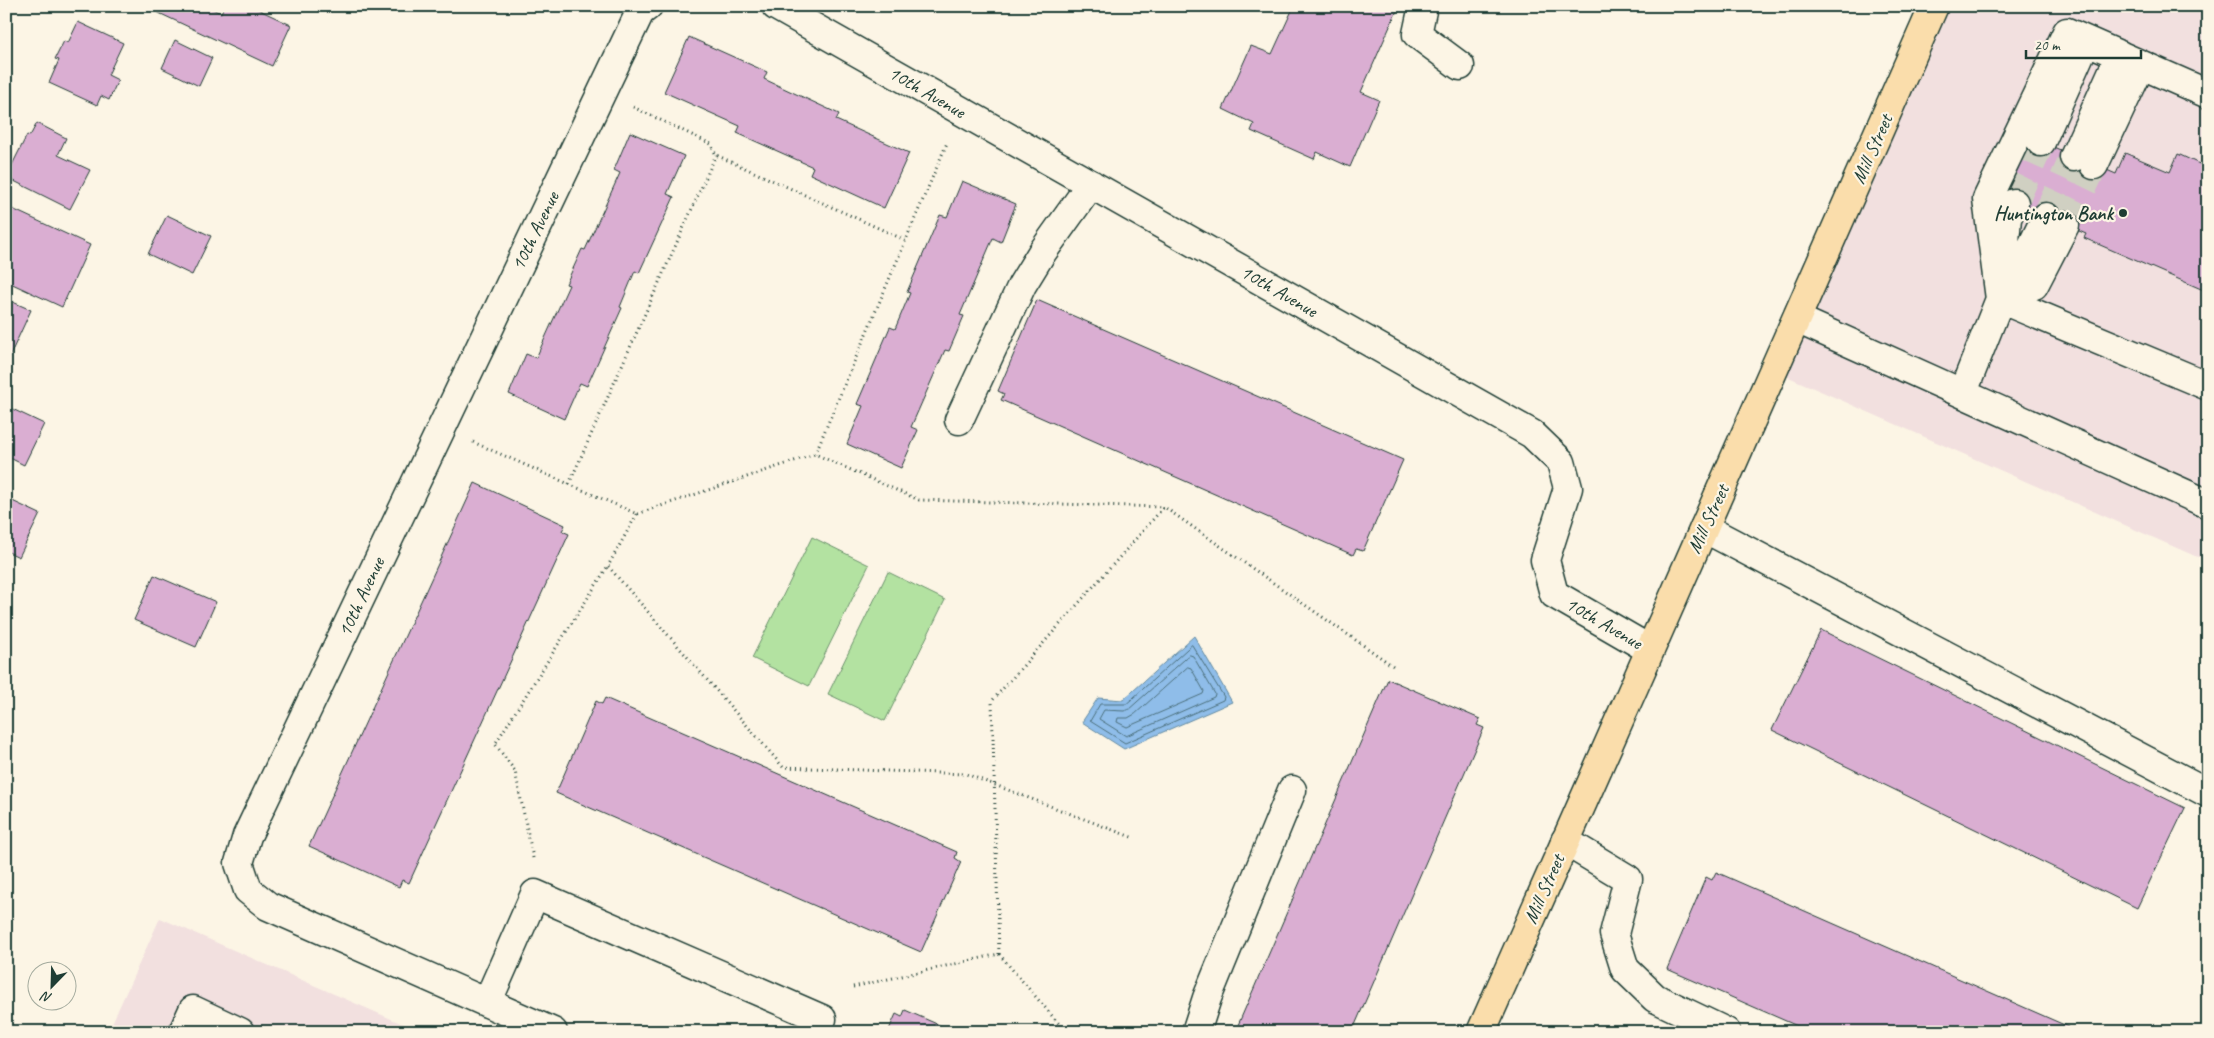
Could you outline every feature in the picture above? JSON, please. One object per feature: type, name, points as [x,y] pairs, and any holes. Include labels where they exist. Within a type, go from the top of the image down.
[{"type":"main road","name":"Mill Street","points":[[1481,1032],[1934,6]]},
{"type":"lane","name":"10th Avenue","points":[[552,1032],[268,906],[248,890],[239,864],[247,836],[640,12],[648,6]]},
{"type":"lane","name":"10th Avenue","points":[[776,6],[1532,434],[1561,462],[1568,488],[1545,560],[1554,594],[1650,650]]},
{"type":"lane","points":[[1423,6],[1417,34],[1460,66]]},
{"type":"lane","points":[[2000,299],[1987,199],[2067,32],[2208,94]]},
{"type":"lane","points":[[2113,52],[2066,153],[2113,52]]},
{"type":"lane","points":[[960,420],[1022,285],[1041,254],[1091,184]]},
{"type":"lane","points":[[1963,392],[2000,299],[2039,214],[2034,285],[2000,299]]},
{"type":"lane","points":[[2000,299],[2208,386]]},
{"type":"lane","points":[[1797,319],[1963,392],[2208,504]]},
{"type":"lane","points":[[1704,528],[2208,794]]},
{"type":"lane","points":[[1196,1032],[1206,998],[1292,790]]},
{"type":"lane","points":[[1565,841],[1628,879],[1614,934],[1625,970],[1655,998],[1726,1032]]},
{"type":"lane","points":[[487,1003],[535,894],[822,1019],[816,1032]]},
{"type":"lane","points":[[183,1032],[193,1010],[240,1032]]},
{"type":"path","points":[[630,106],[711,144],[716,155],[905,240]]},
{"type":"path","points":[[814,454],[947,142]]},
{"type":"path","points":[[569,484],[716,155]]},
{"type":"path","points":[[465,438],[637,514]]},
{"type":"path","points":[[533,858],[516,771],[495,744],[608,566],[637,514],[814,454],[919,500],[1164,507],[1396,668]]},
{"type":"path","points":[[1066,1032],[999,954],[996,784],[992,701],[1164,507]]},
{"type":"path","points":[[608,566],[783,767],[966,774],[1134,838]]},
{"type":"path","points":[[853,987],[999,954]]},
{"type":"shaded area","points":[[1941,6],[2208,6],[2208,559],[2195,556],[1784,375]]},
{"type":"shaded area","points":[[160,918],[421,1032],[108,1032]]},
{"type":"green space","points":[[812,537],[869,565],[809,686],[752,658]]},
{"type":"green space","points":[[888,572],[945,600],[885,721],[828,694]]},
{"type":"water","points":[[1194,636],[1232,702],[1124,749],[1082,722],[1098,698],[1123,700]]},
{"type":"building","points":[[144,6],[211,6],[210,8],[221,13],[224,6],[251,6],[291,25],[272,66]]},
{"type":"building","points":[[1294,6],[1399,6],[1361,92],[1379,100],[1350,167],[1317,152],[1314,159],[1251,131],[1254,124],[1223,109],[1251,46],[1272,54]]},
{"type":"building","points":[[78,22],[123,43],[108,75],[118,80],[109,100],[101,96],[97,105],[49,83],[59,60],[55,59],[64,41],[68,43]]},
{"type":"building","points":[[689,37],[767,72],[764,79],[839,114],[836,120],[909,153],[884,208],[810,174],[813,167],[737,133],[740,126],[664,92]]},
{"type":"building","points":[[175,40],[212,58],[199,86],[162,68]]},
{"type":"building","points":[[37,123],[66,138],[58,155],[90,170],[70,209],[6,177],[27,135],[30,136]]},
{"type":"building","points":[[630,132],[684,156],[667,194],[674,197],[639,273],[635,271],[620,307],[622,308],[587,386],[580,383],[564,419],[509,394],[526,354],[536,358],[569,285],[566,284],[582,249],[585,250],[620,173],[614,170]]},
{"type":"building","name":"Huntington Bank","points":[[2028,136],[2116,174],[2125,153],[2170,172],[2178,154],[2208,168],[2208,292],[2084,238],[2086,234],[2001,197]]},
{"type":"building","points":[[962,181],[1016,204],[1001,242],[993,238],[960,315],[964,316],[949,351],[945,350],[911,427],[918,430],[901,468],[847,444],[863,406],[857,404],[890,327],[895,329],[910,293],[907,292],[940,215],[947,217]]},
{"type":"building","points":[[6,206],[90,245],[62,307],[6,281]]},
{"type":"building","points":[[167,215],[211,236],[192,275],[148,254]]},
{"type":"building","points":[[6,299],[31,310],[6,364]]},
{"type":"building","points":[[1037,300],[1403,460],[1363,551],[1356,549],[1353,555],[1001,400],[1004,394],[998,391]]},
{"type":"building","points":[[6,406],[44,424],[24,465],[6,456]]},
{"type":"building","points":[[475,483],[565,525],[562,531],[569,534],[409,883],[402,880],[399,887],[309,846]]},
{"type":"building","points":[[6,498],[40,514],[19,557],[6,551]]},
{"type":"building","points":[[154,575],[216,602],[196,647],[134,620]]},
{"type":"building","points":[[1821,630],[2185,808],[2137,908],[1772,730]]},
{"type":"building","points":[[1388,679],[1480,719],[1477,725],[1484,728],[1352,1032],[1235,1032]]},
{"type":"building","points":[[605,698],[957,852],[955,858],[961,862],[921,952],[556,793],[596,701],[602,704]]},
{"type":"building","points":[[1716,872],[2069,1027],[2067,1032],[1811,1032],[1667,969],[1706,877],[1712,880]]},
{"type":"building","points":[[905,1010],[955,1032],[888,1032],[896,1014],[902,1017]]},
{"type":"tunnel","points":[[2014,203],[2041,142]]},
{"type":"tunnel","points":[[2046,217],[2074,157]]},
{"type":"tunnel","points":[[2065,225],[2094,165]]},
{"type":"place","name":"Huntington Bank","points":[[2123,213]]}]
